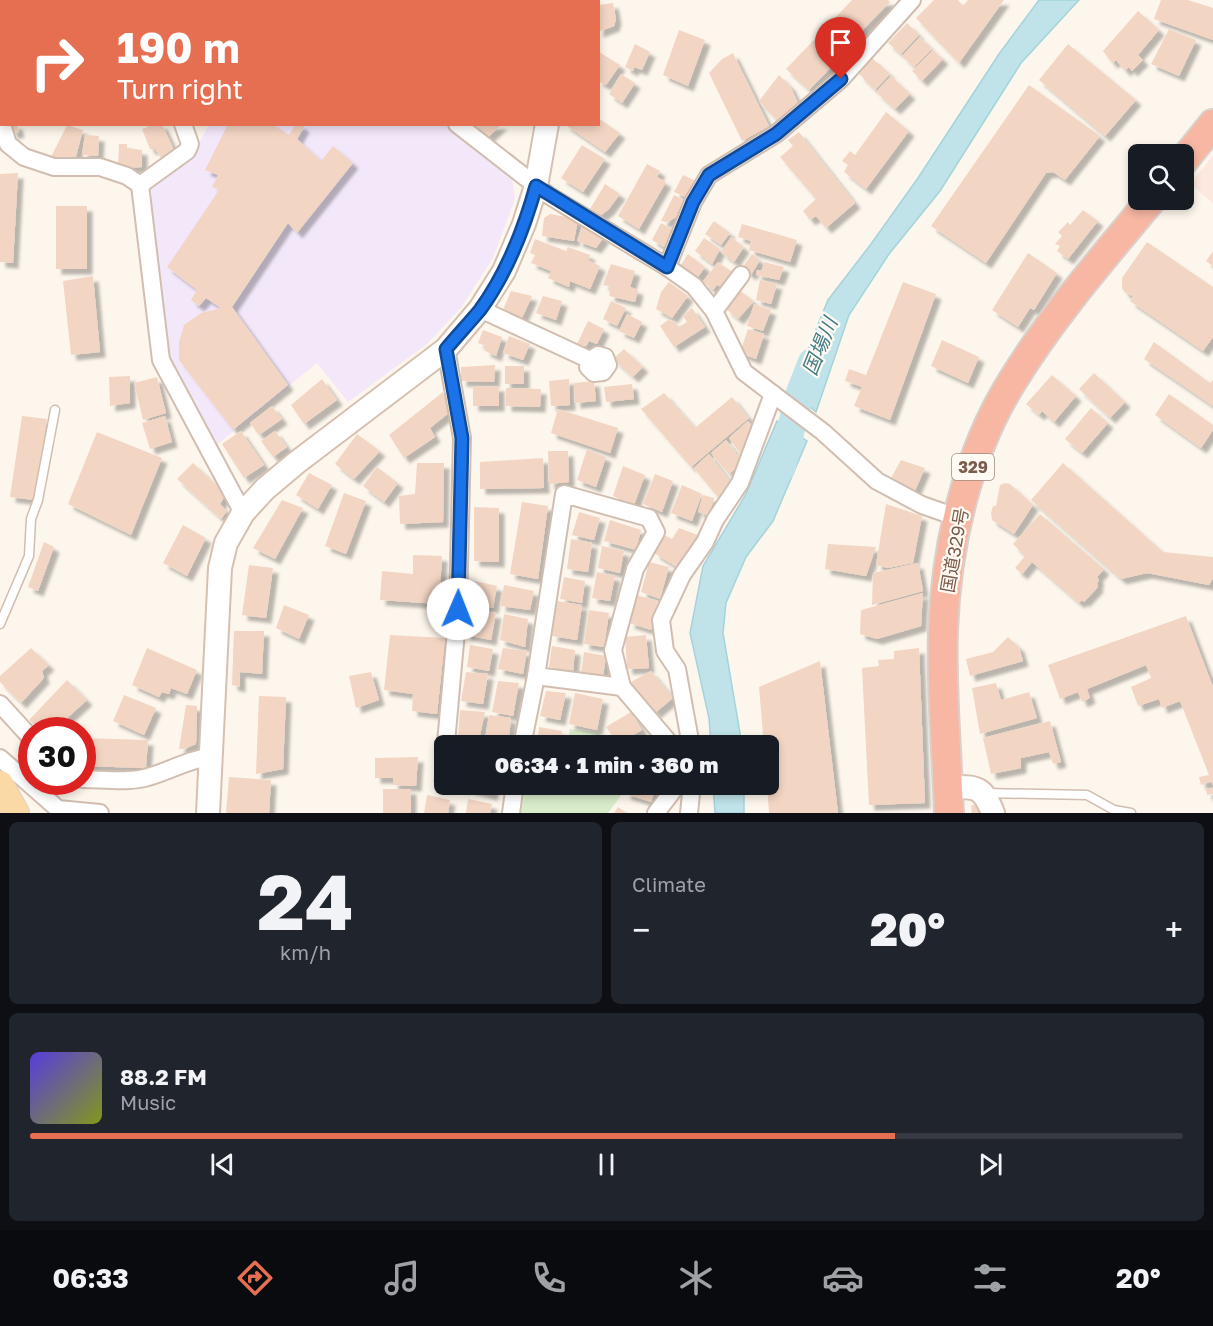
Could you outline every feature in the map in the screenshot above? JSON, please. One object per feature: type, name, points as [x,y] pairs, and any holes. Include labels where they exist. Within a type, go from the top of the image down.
[{"type":"highway","points":[[1194,148],[1213,124]]},
{"type":"highway","name":"国道329号","points":[[949,800],[943,634],[946,585],[959,518],[983,441],[1012,381],[1057,315],[1143,210]]},
{"type":"main road","points":[[0,784],[16,813]]},
{"type":"street","points":[[667,267],[693,202],[709,175],[776,134],[841,79],[912,0]]},
{"type":"street","points":[[3,126],[8,144],[24,157],[54,167],[100,167],[127,176],[141,185]]},
{"type":"street","points":[[141,185],[187,151],[190,144],[184,126]]},
{"type":"street","points":[[460,126],[536,186],[694,286],[714,311],[744,372],[823,432],[877,481],[922,505],[959,518]]},
{"type":"street","points":[[208,813],[220,568],[226,543],[243,513],[265,489],[446,349],[480,309],[504,271],[524,224],[536,186],[547,126]]},
{"type":"street","points":[[141,185],[161,360],[243,513]]},
{"type":"street","points":[[714,311],[741,275]]},
{"type":"street","points":[[480,309],[590,360]]},
{"type":"street","points":[[446,349],[462,438],[458,609],[448,735]]},
{"type":"street","points":[[689,735],[677,669],[665,651],[661,620],[682,575],[705,542],[715,520],[740,483],[773,394]]},
{"type":"street","points":[[524,735],[536,676],[564,494],[649,518],[656,532],[635,569],[613,650],[622,687],[663,735]]},
{"type":"street","points":[[536,676],[622,687]]},
{"type":"street","points":[[0,704],[18,723]]},
{"type":"street","points":[[96,779],[138,780],[198,758],[211,757]]},
{"type":"street","points":[[0,758],[58,809],[100,813]]},
{"type":"street","points":[[949,800],[973,787],[982,793],[993,813]]},
{"type":"street","points":[[511,813],[513,795]]},
{"type":"street","points":[[656,813],[670,795]]},
{"type":"street","points":[[689,813],[691,795]]},
{"type":"lane","points":[[0,624],[29,556],[31,519],[38,500],[55,410]]},
{"type":"lane","points":[[982,793],[1087,795],[1114,810],[1131,813]]},
{"type":"shaded area","points":[[208,126],[449,126],[512,175],[515,199],[493,258],[461,308],[426,345],[348,402],[317,363],[213,448],[168,359],[153,255],[151,182],[194,151]]},
{"type":"shaded area","points":[[1213,156],[1213,203],[1194,187],[1194,179]]},
{"type":"green space","points":[[570,729],[601,735],[569,735]]},
{"type":"green space","points":[[524,795],[621,795],[608,813],[521,813]]},
{"type":"water","points":[[1039,0],[1079,0],[1021,63],[940,191],[889,254],[849,315],[816,412],[791,391],[828,300],[918,178],[999,54]]},
{"type":"water","points":[[777,421],[807,441],[773,521],[746,557],[726,603],[723,633],[740,735],[710,735],[709,718],[690,633],[703,566],[746,494]]},
{"type":"water","points":[[714,795],[744,795],[744,813],[715,813]]},
{"type":"building","points":[[852,0],[888,0],[890,2],[852,41],[844,34],[837,41],[847,51],[809,90],[786,69]]},
{"type":"building","points":[[934,0],[958,0],[963,6],[968,0],[1004,0],[959,63],[916,18]]},
{"type":"building","points":[[1161,0],[1188,0],[1213,8],[1213,40],[1154,19]]},
{"type":"building","points":[[613,3],[616,19],[614,26],[600,31],[600,5]]},
{"type":"building","points":[[1138,11],[1159,30],[1138,55],[1143,60],[1132,71],[1129,67],[1125,71],[1116,60],[1112,63],[1103,51]]},
{"type":"building","points":[[907,23],[919,35],[901,54],[888,43]]},
{"type":"building","points":[[1169,29],[1196,40],[1179,76],[1151,64]]},
{"type":"building","points":[[679,30],[705,40],[688,86],[663,75]]},
{"type":"building","points":[[920,37],[932,49],[914,67],[902,56]]},
{"type":"building","points":[[635,44],[650,52],[642,70],[634,67],[633,71],[625,67]]},
{"type":"building","points":[[1068,44],[1136,100],[1105,136],[1039,80]]},
{"type":"building","points":[[933,50],[943,59],[922,81],[912,71]]},
{"type":"building","points":[[600,53],[620,65],[606,85],[600,82]]},
{"type":"building","points":[[733,53],[769,126],[742,141],[709,73],[722,59]]},
{"type":"building","points":[[872,58],[890,74],[875,90],[859,74]]},
{"type":"building","points":[[621,74],[635,83],[622,103],[609,94]]},
{"type":"building","points":[[779,75],[790,86],[799,105],[780,124],[759,101]]},
{"type":"building","points":[[891,76],[910,94],[895,109],[876,92]]},
{"type":"building","points":[[1029,85],[1100,136],[1065,180],[1053,172],[1046,173],[986,263],[931,226]]},
{"type":"building","points":[[886,112],[909,131],[866,189],[844,172],[848,165],[842,161],[850,151],[855,155]]},
{"type":"building","points":[[600,119],[620,133],[605,152],[567,126],[600,126]]},
{"type":"building","points":[[10,126],[18,126],[19,132],[13,134]]},
{"type":"building","points":[[66,126],[83,130],[74,164],[51,157]]},
{"type":"building","points":[[150,126],[163,126],[174,150],[161,158],[155,149],[150,149],[142,129]]},
{"type":"building","points":[[227,126],[275,126],[289,135],[295,126],[303,126],[297,139],[321,161],[333,146],[353,163],[297,233],[288,223],[232,307],[288,385],[233,430],[179,360],[179,342],[184,325],[201,313],[221,308],[206,298],[199,306],[191,300],[197,290],[167,267],[219,190],[212,187],[218,175],[205,170]]},
{"type":"building","points":[[477,126],[500,126],[487,138]]},
{"type":"building","points":[[799,132],[855,203],[826,228],[816,216],[810,220],[803,211],[816,199],[780,157],[793,146],[788,140]]},
{"type":"building","points":[[85,135],[99,136],[98,156],[82,155]]},
{"type":"building","points":[[119,144],[127,144],[127,148],[142,150],[142,167],[118,168]]},
{"type":"building","points":[[582,145],[605,159],[583,192],[561,178]]},
{"type":"building","points":[[647,164],[660,171],[657,177],[666,182],[639,229],[618,216]]},
{"type":"building","points":[[18,173],[13,263],[0,262],[0,174]]},
{"type":"building","points":[[683,175],[698,182],[690,199],[674,192]]},
{"type":"building","points":[[605,184],[620,194],[609,209],[600,216],[590,209]]},
{"type":"building","points":[[674,195],[688,202],[681,215],[666,222],[661,221]]},
{"type":"building","points":[[56,206],[87,206],[87,269],[56,269]]},
{"type":"building","points":[[1083,210],[1098,221],[1068,259],[1057,251],[1060,246],[1055,244],[1062,236],[1058,232],[1068,222],[1070,225]]},
{"type":"building","points":[[550,214],[578,219],[574,241],[542,236],[544,218]]},
{"type":"building","points":[[714,221],[730,233],[721,245],[705,234]]},
{"type":"building","points":[[583,223],[604,237],[596,248],[577,241]]},
{"type":"building","points":[[661,223],[673,230],[666,248],[652,240]]},
{"type":"building","points":[[742,224],[797,240],[790,262],[749,250],[751,241],[738,237]]},
{"type":"building","points":[[731,237],[744,247],[734,262],[721,252]]},
{"type":"building","points":[[704,238],[720,249],[712,264],[695,251]]},
{"type":"building","points":[[535,239],[566,251],[568,247],[590,255],[588,260],[600,266],[590,289],[570,281],[569,287],[548,278],[551,271],[531,263],[535,255],[530,253]]},
{"type":"building","points":[[1147,242],[1213,287],[1213,337],[1203,351],[1130,301],[1133,296],[1125,293],[1122,288],[1122,278]]},
{"type":"building","points":[[1213,251],[1213,266],[1206,261]]},
{"type":"building","points":[[1028,253],[1057,273],[1034,310],[1030,308],[1018,327],[992,310]]},
{"type":"building","points":[[688,254],[705,267],[695,281],[679,268]]},
{"type":"building","points":[[752,254],[760,260],[751,275],[742,268]]},
{"type":"building","points":[[718,262],[732,272],[723,288],[717,285],[713,290],[703,282]]},
{"type":"building","points":[[764,262],[784,267],[779,280],[756,275],[757,270],[762,271]]},
{"type":"building","points":[[611,264],[635,271],[630,287],[638,290],[635,302],[609,296],[611,287],[603,285]]},
{"type":"building","points":[[93,276],[100,352],[71,355],[63,281]]},
{"type":"building","points":[[760,280],[777,284],[771,304],[756,300]]},
{"type":"building","points":[[669,282],[688,296],[672,318],[656,309],[661,292]]},
{"type":"building","points":[[903,282],[936,294],[890,420],[854,406],[862,387],[845,381],[849,369],[866,375]]},
{"type":"building","points":[[739,290],[754,301],[738,319],[726,309]]},
{"type":"building","points":[[511,291],[532,296],[522,318],[502,312]]},
{"type":"building","points":[[543,296],[562,301],[556,320],[536,313]]},
{"type":"building","points":[[611,301],[626,308],[617,326],[603,319]]},
{"type":"building","points":[[754,304],[771,310],[763,331],[747,326]]},
{"type":"building","points":[[692,308],[705,327],[674,347],[660,326],[668,320],[675,322],[679,327],[687,322],[683,316]]},
{"type":"building","points":[[627,314],[642,322],[634,338],[619,331]]},
{"type":"building","points":[[588,321],[604,329],[597,344],[589,341],[586,346],[577,344]]},
{"type":"building","points":[[748,329],[764,334],[756,359],[740,353]]},
{"type":"building","points":[[483,330],[502,337],[496,356],[485,351],[486,346],[478,343]]},
{"type":"building","points":[[509,336],[530,344],[523,360],[503,353]]},
{"type":"building","points":[[942,340],[979,357],[968,383],[931,366]]},
{"type":"building","points":[[1154,342],[1210,383],[1213,380],[1213,406],[1144,359]]},
{"type":"building","points":[[624,349],[643,367],[633,377],[613,359]]},
{"type":"building","points":[[495,365],[494,382],[461,381],[461,367]]},
{"type":"building","points":[[505,366],[524,366],[524,384],[505,384]]},
{"type":"building","points":[[1094,373],[1125,402],[1110,418],[1079,389]]},
{"type":"building","points":[[1052,375],[1076,396],[1054,422],[1042,411],[1039,415],[1026,404]]},
{"type":"building","points":[[130,376],[130,403],[110,406],[109,377]]},
{"type":"building","points":[[157,377],[166,413],[143,420],[134,383]]},
{"type":"building","points":[[322,379],[337,400],[304,424],[291,405]]},
{"type":"building","points":[[569,379],[570,405],[551,406],[549,381]]},
{"type":"building","points":[[594,381],[596,401],[575,403],[574,383]]},
{"type":"building","points":[[632,384],[634,399],[606,402],[604,387]]},
{"type":"building","points":[[473,386],[499,386],[499,406],[473,406]]},
{"type":"building","points":[[506,388],[541,389],[540,407],[506,406]]},
{"type":"building","points":[[443,392],[450,412],[430,428],[435,437],[404,458],[389,435]]},
{"type":"building","points":[[664,393],[695,428],[732,397],[749,418],[691,467],[641,409]]},
{"type":"building","points":[[1169,394],[1213,425],[1213,430],[1201,448],[1155,415]]},
{"type":"building","points":[[272,406],[282,419],[259,435],[250,423]]},
{"type":"building","points":[[1091,408],[1108,423],[1082,453],[1065,439]]},
{"type":"building","points":[[558,409],[618,428],[610,453],[551,433]]},
{"type":"building","points":[[22,416],[47,419],[34,500],[10,497]]},
{"type":"building","points":[[165,416],[172,442],[150,449],[142,423]]},
{"type":"building","points":[[748,421],[756,431],[752,444],[740,453],[729,438]]},
{"type":"building","points":[[241,431],[264,465],[244,478],[222,444]]},
{"type":"building","points":[[275,431],[287,447],[273,457],[261,441]]},
{"type":"building","points":[[97,432],[162,458],[131,535],[68,504]]},
{"type":"building","points":[[357,434],[380,451],[354,479],[335,464]]},
{"type":"building","points":[[726,440],[743,462],[729,474],[711,453]]},
{"type":"building","points":[[587,449],[606,457],[596,487],[577,480]]},
{"type":"building","points":[[548,451],[568,451],[569,482],[549,484]]},
{"type":"building","points":[[709,454],[731,483],[718,497],[694,468]]},
{"type":"building","points":[[543,458],[544,488],[480,489],[480,462]]},
{"type":"building","points":[[901,460],[925,468],[913,495],[889,482]]},
{"type":"building","points":[[193,463],[221,489],[224,497],[220,504],[227,511],[221,519],[177,479]]},
{"type":"building","points":[[417,463],[444,463],[443,522],[400,524],[399,496],[415,494]]},
{"type":"building","points":[[1063,463],[1163,552],[1213,557],[1213,578],[1209,585],[1147,573],[1121,579],[1031,500]]},
{"type":"building","points":[[623,466],[645,475],[634,505],[613,496]]},
{"type":"building","points":[[377,467],[398,483],[384,502],[363,486]]},
{"type":"building","points":[[309,473],[332,485],[318,509],[296,495]]},
{"type":"building","points":[[655,474],[673,481],[662,512],[643,504]]},
{"type":"building","points":[[1010,484],[1033,505],[1014,534],[992,520],[991,513],[993,506],[996,506],[1000,485]]},
{"type":"building","points":[[682,485],[702,494],[692,521],[671,513]]},
{"type":"building","points":[[344,493],[366,501],[346,554],[325,546]]},
{"type":"building","points":[[703,495],[714,498],[709,515],[698,512]]},
{"type":"building","points":[[282,500],[303,508],[275,559],[253,548]]},
{"type":"building","points":[[522,502],[548,506],[538,579],[510,574]]},
{"type":"building","points":[[886,504],[922,516],[913,563],[888,568],[876,565]]},
{"type":"building","points":[[474,507],[499,508],[499,562],[474,561]]},
{"type":"building","points":[[579,512],[600,518],[594,540],[572,535]]},
{"type":"building","points":[[1040,514],[1104,569],[1097,577],[1098,587],[1084,602],[1082,600],[1079,603],[1032,562],[1022,574],[1015,568],[1025,556],[1013,544]]},
{"type":"building","points":[[610,520],[641,530],[636,550],[604,541]]},
{"type":"building","points":[[183,525],[206,538],[187,576],[163,563]]},
{"type":"building","points":[[679,528],[703,537],[680,569],[654,553],[664,535],[672,539]]},
{"type":"building","points":[[571,539],[592,543],[588,572],[567,569]]},
{"type":"building","points":[[44,542],[54,547],[38,591],[28,587]]},
{"type":"building","points":[[828,544],[876,547],[866,576],[825,569]]},
{"type":"building","points":[[602,546],[624,551],[620,573],[598,568]]},
{"type":"building","points":[[413,555],[442,556],[439,604],[380,600],[382,571],[413,574]]},
{"type":"building","points":[[649,562],[669,567],[660,599],[641,592]]},
{"type":"building","points":[[918,563],[923,591],[872,605],[873,573]]},
{"type":"building","points":[[249,565],[273,568],[266,618],[242,615]]},
{"type":"building","points":[[597,572],[615,576],[610,601],[592,598]]},
{"type":"building","points":[[564,577],[585,581],[582,603],[560,599]]},
{"type":"building","points":[[475,581],[497,586],[493,608],[471,605]]},
{"type":"building","points":[[504,585],[534,591],[530,610],[500,606]]},
{"type":"building","points":[[923,593],[921,626],[877,639],[860,634],[861,610]]},
{"type":"building","points":[[636,595],[658,601],[651,630],[629,623]]},
{"type":"building","points":[[557,601],[582,605],[577,640],[552,636]]},
{"type":"building","points":[[284,605],[309,615],[299,639],[276,628]]},
{"type":"building","points":[[467,610],[496,613],[491,640],[465,635]]},
{"type":"building","points":[[589,610],[609,613],[604,647],[584,644]]},
{"type":"building","points":[[504,614],[528,619],[525,647],[500,640]]},
{"type":"building","points":[[1186,616],[1213,687],[1213,785],[1211,781],[1201,785],[1199,777],[1209,775],[1180,701],[1162,708],[1159,699],[1138,706],[1131,687],[1151,678],[1146,665],[1087,689],[1090,698],[1082,702],[1078,692],[1060,699],[1048,665]]},
{"type":"building","points":[[234,631],[264,631],[262,674],[240,672],[240,687],[232,685]]},
{"type":"building","points":[[390,635],[445,638],[437,714],[412,711],[413,694],[384,690]]},
{"type":"building","points":[[646,635],[649,668],[627,669],[625,637]]},
{"type":"building","points":[[1008,637],[1019,647],[1023,661],[970,676],[966,659],[993,652]]},
{"type":"building","points":[[470,645],[493,649],[489,671],[467,667]]},
{"type":"building","points":[[552,646],[575,650],[573,671],[549,667]]},
{"type":"building","points":[[31,648],[49,665],[42,671],[44,678],[21,703],[0,682],[0,676]]},
{"type":"building","points":[[147,648],[197,670],[187,694],[171,688],[169,694],[162,692],[159,697],[132,685]]},
{"type":"building","points":[[503,648],[527,651],[523,674],[498,669]]},
{"type":"building","points":[[919,648],[925,803],[869,805],[862,668],[879,666],[878,660],[894,659],[894,651]]},
{"type":"building","points":[[584,652],[606,656],[603,677],[581,674]]},
{"type":"building","points":[[820,661],[838,813],[769,813],[768,795],[779,795],[779,735],[763,735],[759,687]]},
{"type":"building","points":[[651,671],[673,698],[655,713],[631,682]]},
{"type":"building","points":[[371,672],[379,700],[356,708],[349,676]]},
{"type":"building","points":[[466,672],[488,674],[483,704],[461,701]]},
{"type":"building","points":[[67,680],[87,700],[68,717],[32,717]]},
{"type":"building","points":[[498,681],[519,683],[513,716],[492,712]]},
{"type":"building","points":[[996,683],[1001,700],[1029,692],[1037,718],[980,734],[972,688]]},
{"type":"building","points":[[546,691],[566,693],[560,720],[540,716]]},
{"type":"building","points":[[575,693],[603,699],[597,730],[569,724]]},
{"type":"building","points":[[124,695],[156,708],[144,735],[113,721]]},
{"type":"building","points":[[259,696],[286,697],[283,769],[256,774]]},
{"type":"building","points":[[186,705],[197,706],[196,744],[179,749]]},
{"type":"building","points":[[460,710],[485,712],[480,735],[458,735]]},
{"type":"building","points":[[631,712],[642,730],[633,735],[612,735],[606,727]]},
{"type":"building","points":[[489,715],[511,718],[509,735],[486,735]]},
{"type":"building","points":[[1050,721],[1061,762],[1053,764],[1049,752],[1021,758],[1021,768],[991,774],[983,738]]},
{"type":"building","points":[[539,727],[562,731],[561,735],[538,735]]},
{"type":"building","points":[[96,738],[148,740],[146,768],[96,766]]},
{"type":"building","points":[[418,757],[416,786],[393,785],[393,778],[375,778],[375,758]]},
{"type":"building","points":[[229,777],[271,780],[269,813],[226,813]]},
{"type":"building","points":[[1213,788],[1213,794],[1207,795],[1206,789]]},
{"type":"building","points":[[383,789],[411,789],[411,813],[383,813]]},
{"type":"building","points":[[427,795],[450,800],[448,813],[424,813]]},
{"type":"building","points":[[628,795],[653,795],[651,802]]},
{"type":"building","points":[[468,799],[492,804],[490,813],[466,813]]},
{"type":"building","points":[[977,803],[980,813],[972,813],[971,806]]},
{"type":"building","points":[[618,807],[627,813],[614,813]]},
{"type":"waterway","name":"国場川","points":[[782,467],[799,395],[812,362]]},
{"type":"route","points":[[458,609],[462,438],[446,349],[480,309],[504,271],[524,224],[536,186],[667,267],[693,202],[709,175],[776,134],[841,79]]}]
